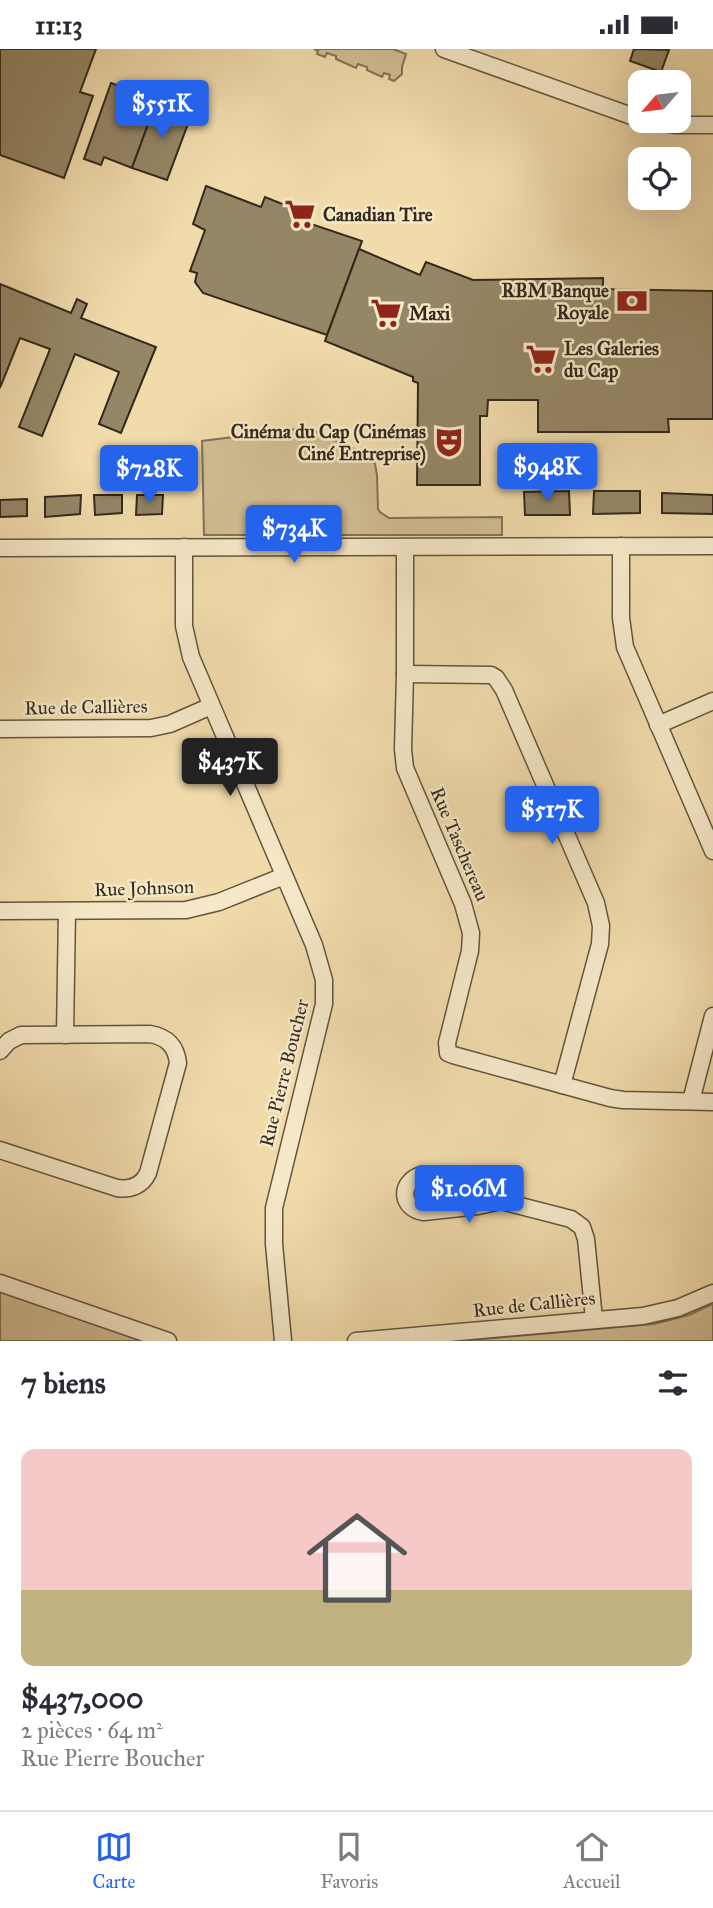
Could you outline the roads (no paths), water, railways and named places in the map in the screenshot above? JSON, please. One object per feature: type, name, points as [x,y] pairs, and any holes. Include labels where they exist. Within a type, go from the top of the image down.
[{"type":"street","points":[[444,49],[628,115]]},
{"type":"street","points":[[691,125],[713,125]]},
{"type":"street","points":[[621,546],[621,618],[628,655],[713,851]]},
{"type":"street","points":[[0,548],[713,546]]},
{"type":"street","name":"Rue Pierre Boucher","points":[[184,547],[185,638],[191,657],[314,945],[322,968],[325,992],[323,1015],[274,1208],[274,1244],[283,1341]]},
{"type":"street","name":"Rue Taschereau","points":[[405,547],[405,768],[463,904],[471,933],[470,951],[447,1051],[453,1055],[623,1100],[713,1102]]},
{"type":"street","points":[[405,674],[491,675],[496,678],[504,690],[596,903],[601,926],[600,944],[562,1085]]},
{"type":"street","points":[[658,725],[713,701]]},
{"type":"street","name":"Rue de Callières","points":[[0,729],[151,728],[170,724],[211,706]]},
{"type":"street","name":"Rue Johnson","points":[[0,911],[186,910],[219,902],[284,876]]},
{"type":"street","points":[[65,1035],[67,911]]},
{"type":"street","points":[[691,1101],[713,1016]]},
{"type":"street","points":[[0,1051],[9,1041],[21,1035],[150,1034],[166,1039],[173,1047],[178,1063],[145,1179],[141,1183],[130,1188],[117,1188],[0,1150]]},
{"type":"street","points":[[501,1201],[424,1212],[412,1209],[405,1192],[415,1177],[427,1175],[480,1187],[501,1201],[571,1219],[582,1227],[586,1239],[594,1319]]},
{"type":"street","points":[[0,1283],[168,1341]]},
{"type":"street","name":"Rue de Callières","points":[[356,1341],[660,1313],[713,1293]]},
{"type":"place","name":"Canadian Tire","points":[[300,214]]},
{"type":"place","name":"RBM Banque Royale","points":[[632,301]]},
{"type":"place","name":"Maxi","points":[[386,313]]},
{"type":"place","name":"Les Galeries du Cap","points":[[541,359]]},
{"type":"place","name":"Cinéma du Cap (Cinémas Ciné Entreprise)","points":[[449,442]]}]
